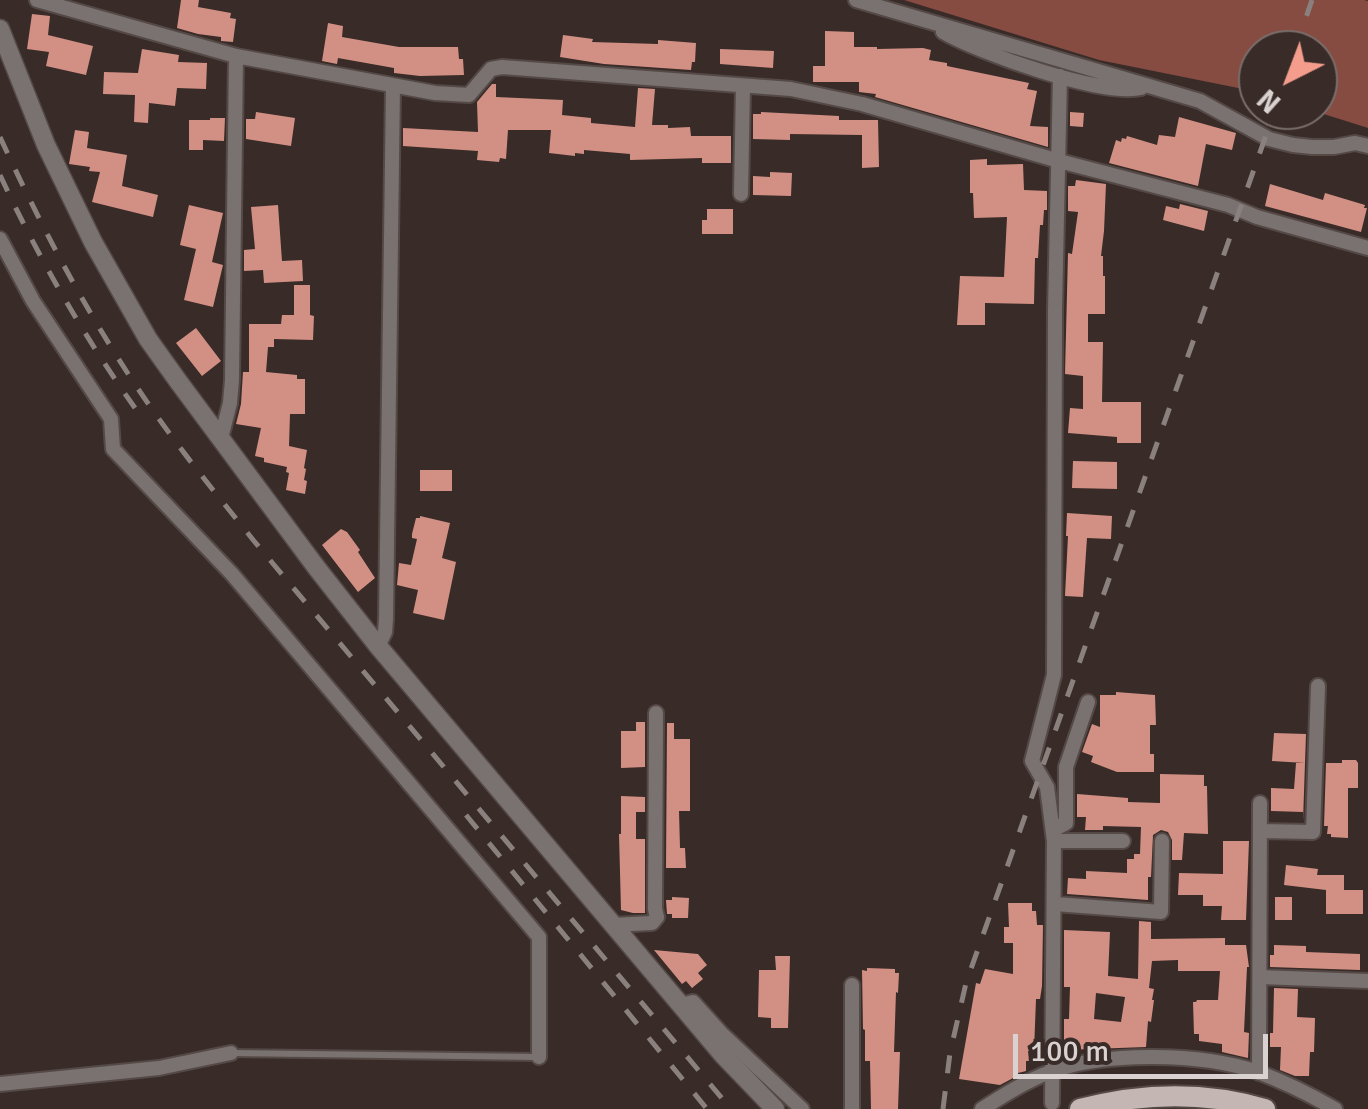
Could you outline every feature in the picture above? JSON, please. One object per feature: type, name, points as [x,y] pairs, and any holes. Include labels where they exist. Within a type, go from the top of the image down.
[{"type":"main road","points":[[1080,1109],[1156,1095],[1228,1100],[1264,1109]]},
{"type":"street","points":[[37,0],[236,56],[435,93],[469,95],[491,69],[502,66],[791,89],[862,104],[1368,248]]},
{"type":"street","points":[[856,0],[1200,101],[1270,139],[1293,146],[1368,146]]},
{"type":"street","points":[[920,18],[982,52],[1060,76],[1121,89],[1138,90],[1146,85]]},
{"type":"street","points":[[0,29],[46,145],[92,242],[148,339],[378,646],[612,925],[775,1109]]},
{"type":"street","points":[[221,438],[232,380],[236,56]]},
{"type":"street","points":[[1052,1103],[1053,836],[1046,787],[1032,761],[1054,675],[1060,76]]},
{"type":"street","points":[[378,646],[386,619],[392,86]]},
{"type":"street","points":[[741,194],[743,86]]},
{"type":"street","points":[[0,239],[33,301],[111,419],[113,449],[232,574],[539,937],[539,1057]]},
{"type":"street","points":[[1260,831],[1313,832],[1318,686]]},
{"type":"street","points":[[1053,836],[1066,824],[1066,767],[1088,702]]},
{"type":"street","points":[[612,925],[641,925],[657,918],[656,713]]},
{"type":"street","points":[[1259,1073],[1260,803]]},
{"type":"street","points":[[1053,836],[1123,841]]},
{"type":"street","points":[[1054,904],[1161,912],[1162,841]]},
{"type":"street","points":[[1260,977],[1367,981]]},
{"type":"street","points":[[852,985],[852,1109]]},
{"type":"street","points":[[681,1005],[693,1002],[802,1109]]},
{"type":"street","points":[[0,1084],[159,1068],[231,1053]]},
{"type":"street","points":[[982,1109],[1053,1070],[1138,1057],[1217,1062],[1259,1073],[1335,1109]]},
{"type":"lane","points":[[231,1053],[539,1057]]},
{"type":"shaded area","points":[[904,0],[1368,1],[1368,128],[1338,119],[1338,30],[1238,30],[1238,88],[1099,60]]},
{"type":"building","points":[[181,0],[199,0],[198,7],[231,13],[230,18],[236,19],[233,42],[177,28]]},
{"type":"building","points":[[32,14],[50,16],[48,35],[93,46],[86,75],[46,66],[49,52],[27,49]]},
{"type":"building","points":[[328,23],[343,26],[342,37],[399,47],[458,47],[464,75],[420,76],[338,58],[337,64],[322,61]]},
{"type":"building","points":[[825,31],[854,32],[854,47],[923,48],[931,50],[929,60],[947,66],[1029,83],[1027,89],[1037,91],[1030,126],[1048,127],[1048,147],[859,92],[859,82],[813,82],[813,66],[825,66]]},
{"type":"building","points":[[563,35],[593,39],[592,42],[696,43],[695,62],[691,70],[560,57]]},
{"type":"building","points":[[142,49],[179,55],[178,62],[207,63],[206,89],[177,88],[175,106],[149,103],[148,123],[134,122],[135,95],[103,94],[104,72],[138,73]]},
{"type":"building","points":[[720,49],[774,51],[773,68],[720,64]]},
{"type":"building","points":[[496,84],[496,97],[563,100],[562,115],[591,118],[591,123],[635,127],[638,88],[655,89],[652,125],[690,127],[691,136],[731,136],[731,163],[702,163],[702,158],[630,160],[630,154],[584,150],[584,154],[575,156],[549,153],[551,130],[508,130],[506,159],[500,158],[499,162],[477,160],[478,151],[403,146],[403,128],[478,132],[477,102]]},
{"type":"building","points":[[256,112],[295,118],[291,146],[246,139],[246,119],[255,119]]},
{"type":"building","points":[[1070,112],[1084,113],[1083,127],[1070,126]]},
{"type":"building","points":[[753,114],[878,120],[879,167],[862,168],[862,135],[790,134],[790,140],[753,139]]},
{"type":"building","points":[[1179,117],[1236,133],[1232,150],[1206,144],[1198,186],[1109,163],[1116,140],[1121,142],[1127,136],[1157,145],[1159,135],[1175,137]]},
{"type":"building","points":[[225,118],[224,141],[203,140],[203,150],[189,150],[189,120]]},
{"type":"building","points":[[75,130],[89,132],[87,148],[127,155],[122,186],[158,195],[153,217],[92,202],[100,172],[69,164]]},
{"type":"building","points":[[987,159],[987,165],[1023,164],[1024,190],[1047,191],[1047,210],[1040,225],[1035,258],[1034,304],[985,303],[985,325],[957,325],[960,276],[1004,277],[1007,217],[974,218],[970,193],[970,160]]},
{"type":"building","points":[[770,172],[792,173],[791,196],[753,195],[753,176],[770,177]]},
{"type":"building","points":[[1076,180],[1106,184],[1101,256],[1105,314],[1088,314],[1088,342],[1103,342],[1102,402],[1141,402],[1141,443],[1117,443],[1117,437],[1068,433],[1070,408],[1083,409],[1083,376],[1065,374],[1068,253],[1072,254],[1078,212],[1068,211],[1068,186],[1075,186]]},
{"type":"building","points":[[1270,184],[1323,200],[1325,193],[1365,205],[1361,232],[1265,206]]},
{"type":"building","points":[[1180,204],[1208,211],[1204,231],[1163,220],[1166,206],[1179,209]]},
{"type":"building","points":[[189,205],[223,213],[212,262],[223,265],[213,307],[184,300],[196,249],[180,245]]},
{"type":"building","points":[[278,205],[282,261],[302,260],[303,281],[264,283],[263,270],[244,271],[244,250],[255,249],[251,207]]},
{"type":"building","points":[[707,209],[733,209],[733,234],[702,234]]},
{"type":"building","points":[[294,285],[310,285],[313,340],[274,339],[274,347],[268,347],[266,372],[305,379],[305,414],[290,414],[289,446],[307,450],[305,494],[286,490],[287,467],[255,456],[261,428],[236,424],[243,372],[249,372],[249,324],[281,324],[282,315],[294,315]]},
{"type":"building","points":[[196,328],[221,361],[202,376],[176,343]]},
{"type":"building","points":[[1073,461],[1117,462],[1117,489],[1072,488]]},
{"type":"building","points":[[420,470],[452,470],[452,491],[420,491]]},
{"type":"building","points":[[1067,513],[1112,516],[1111,539],[1087,538],[1083,597],[1065,596]]},
{"type":"building","points":[[420,516],[450,523],[442,558],[456,562],[444,620],[413,613],[418,590],[397,585],[399,563],[411,565],[417,539],[412,534]]},
{"type":"building","points":[[341,529],[360,550],[375,578],[358,592],[322,545]]},
{"type":"building","points":[[1100,695],[1155,695],[1156,725],[1150,725],[1154,772],[1117,772],[1091,762],[1093,756],[1082,752],[1092,724],[1100,727]]},
{"type":"building","points":[[636,722],[645,722],[645,767],[621,768],[621,731],[636,731]]},
{"type":"building","points":[[667,723],[674,723],[674,739],[690,739],[690,811],[679,811],[680,848],[685,848],[686,868],[666,868]]},
{"type":"building","points":[[1274,733],[1306,734],[1305,763],[1272,761]]},
{"type":"building","points":[[1296,763],[1305,763],[1303,821],[1303,812],[1271,811],[1271,788],[1294,789]]},
{"type":"building","points":[[1326,763],[1358,763],[1358,788],[1348,788],[1348,838],[1331,837],[1327,834],[1328,826],[1324,826]]},
{"type":"building","points":[[1160,774],[1204,775],[1208,834],[1184,833],[1182,860],[1172,860],[1168,832],[1161,830],[1153,835],[1148,900],[1067,894],[1068,878],[1086,879],[1086,871],[1127,873],[1127,859],[1140,854],[1141,827],[1103,826],[1103,830],[1085,830],[1086,817],[1077,817],[1077,794],[1160,803]]},
{"type":"building","points":[[621,796],[645,797],[645,812],[636,812],[636,839],[645,839],[645,913],[621,910]]},
{"type":"building","points":[[1223,841],[1249,841],[1246,920],[1221,920],[1222,906],[1203,906],[1203,895],[1178,895],[1179,873],[1223,874]]},
{"type":"building","points":[[1286,865],[1318,869],[1317,875],[1344,875],[1344,890],[1363,890],[1363,914],[1326,914],[1326,890],[1284,885]]},
{"type":"building","points":[[1275,897],[1292,897],[1292,920],[1275,920]]},
{"type":"building","points":[[689,898],[688,918],[667,914],[666,900]]},
{"type":"building","points":[[1008,903],[1032,903],[1037,925],[1043,925],[1042,986],[1040,999],[1036,999],[1034,1051],[1028,1051],[1026,1071],[1014,1074],[1000,1085],[959,1079],[976,983],[980,984],[985,969],[1013,974],[1013,943],[1004,943],[1004,927],[1009,927]]},
{"type":"building","points":[[1139,921],[1151,922],[1151,939],[1225,938],[1225,945],[1246,945],[1249,967],[1244,1032],[1249,1033],[1248,1058],[1222,1052],[1222,1044],[1199,1041],[1199,1034],[1194,1034],[1193,1002],[1218,1000],[1220,971],[1178,971],[1178,960],[1152,961],[1149,988],[1154,989],[1154,1000],[1146,1047],[1064,1050],[1070,987],[1064,987],[1064,930],[1110,932],[1108,976],[1138,979]],"holes":[[[1096,993],[1125,997],[1121,1022],[1094,1019]]]},
{"type":"building","points":[[1274,945],[1306,946],[1306,952],[1360,954],[1360,970],[1270,967]]},
{"type":"building","points":[[654,950],[698,954],[707,965],[698,973],[703,979],[692,988],[686,981],[682,984]]},
{"type":"building","points":[[775,956],[790,956],[788,1028],[771,1028],[771,1018],[758,1017],[759,970],[776,970]]},
{"type":"building","points":[[895,969],[899,973],[894,1052],[900,1052],[898,1109],[871,1109],[870,1061],[865,1061],[863,1029],[862,970]]},
{"type":"building","points":[[1274,988],[1298,989],[1297,1017],[1315,1018],[1309,1076],[1280,1070],[1281,1047],[1270,1047]]},
{"type":"railway","points":[[1302,30],[1312,0]]},
{"type":"railway","points":[[943,1109],[950,1053],[966,983],[1268,130]]},
{"type":"railway","points":[[0,137],[93,317],[182,450],[731,1109]]},
{"type":"railway","points":[[0,175],[62,295],[135,408]]},
{"type":"railway","points":[[466,815],[707,1109]]}]
